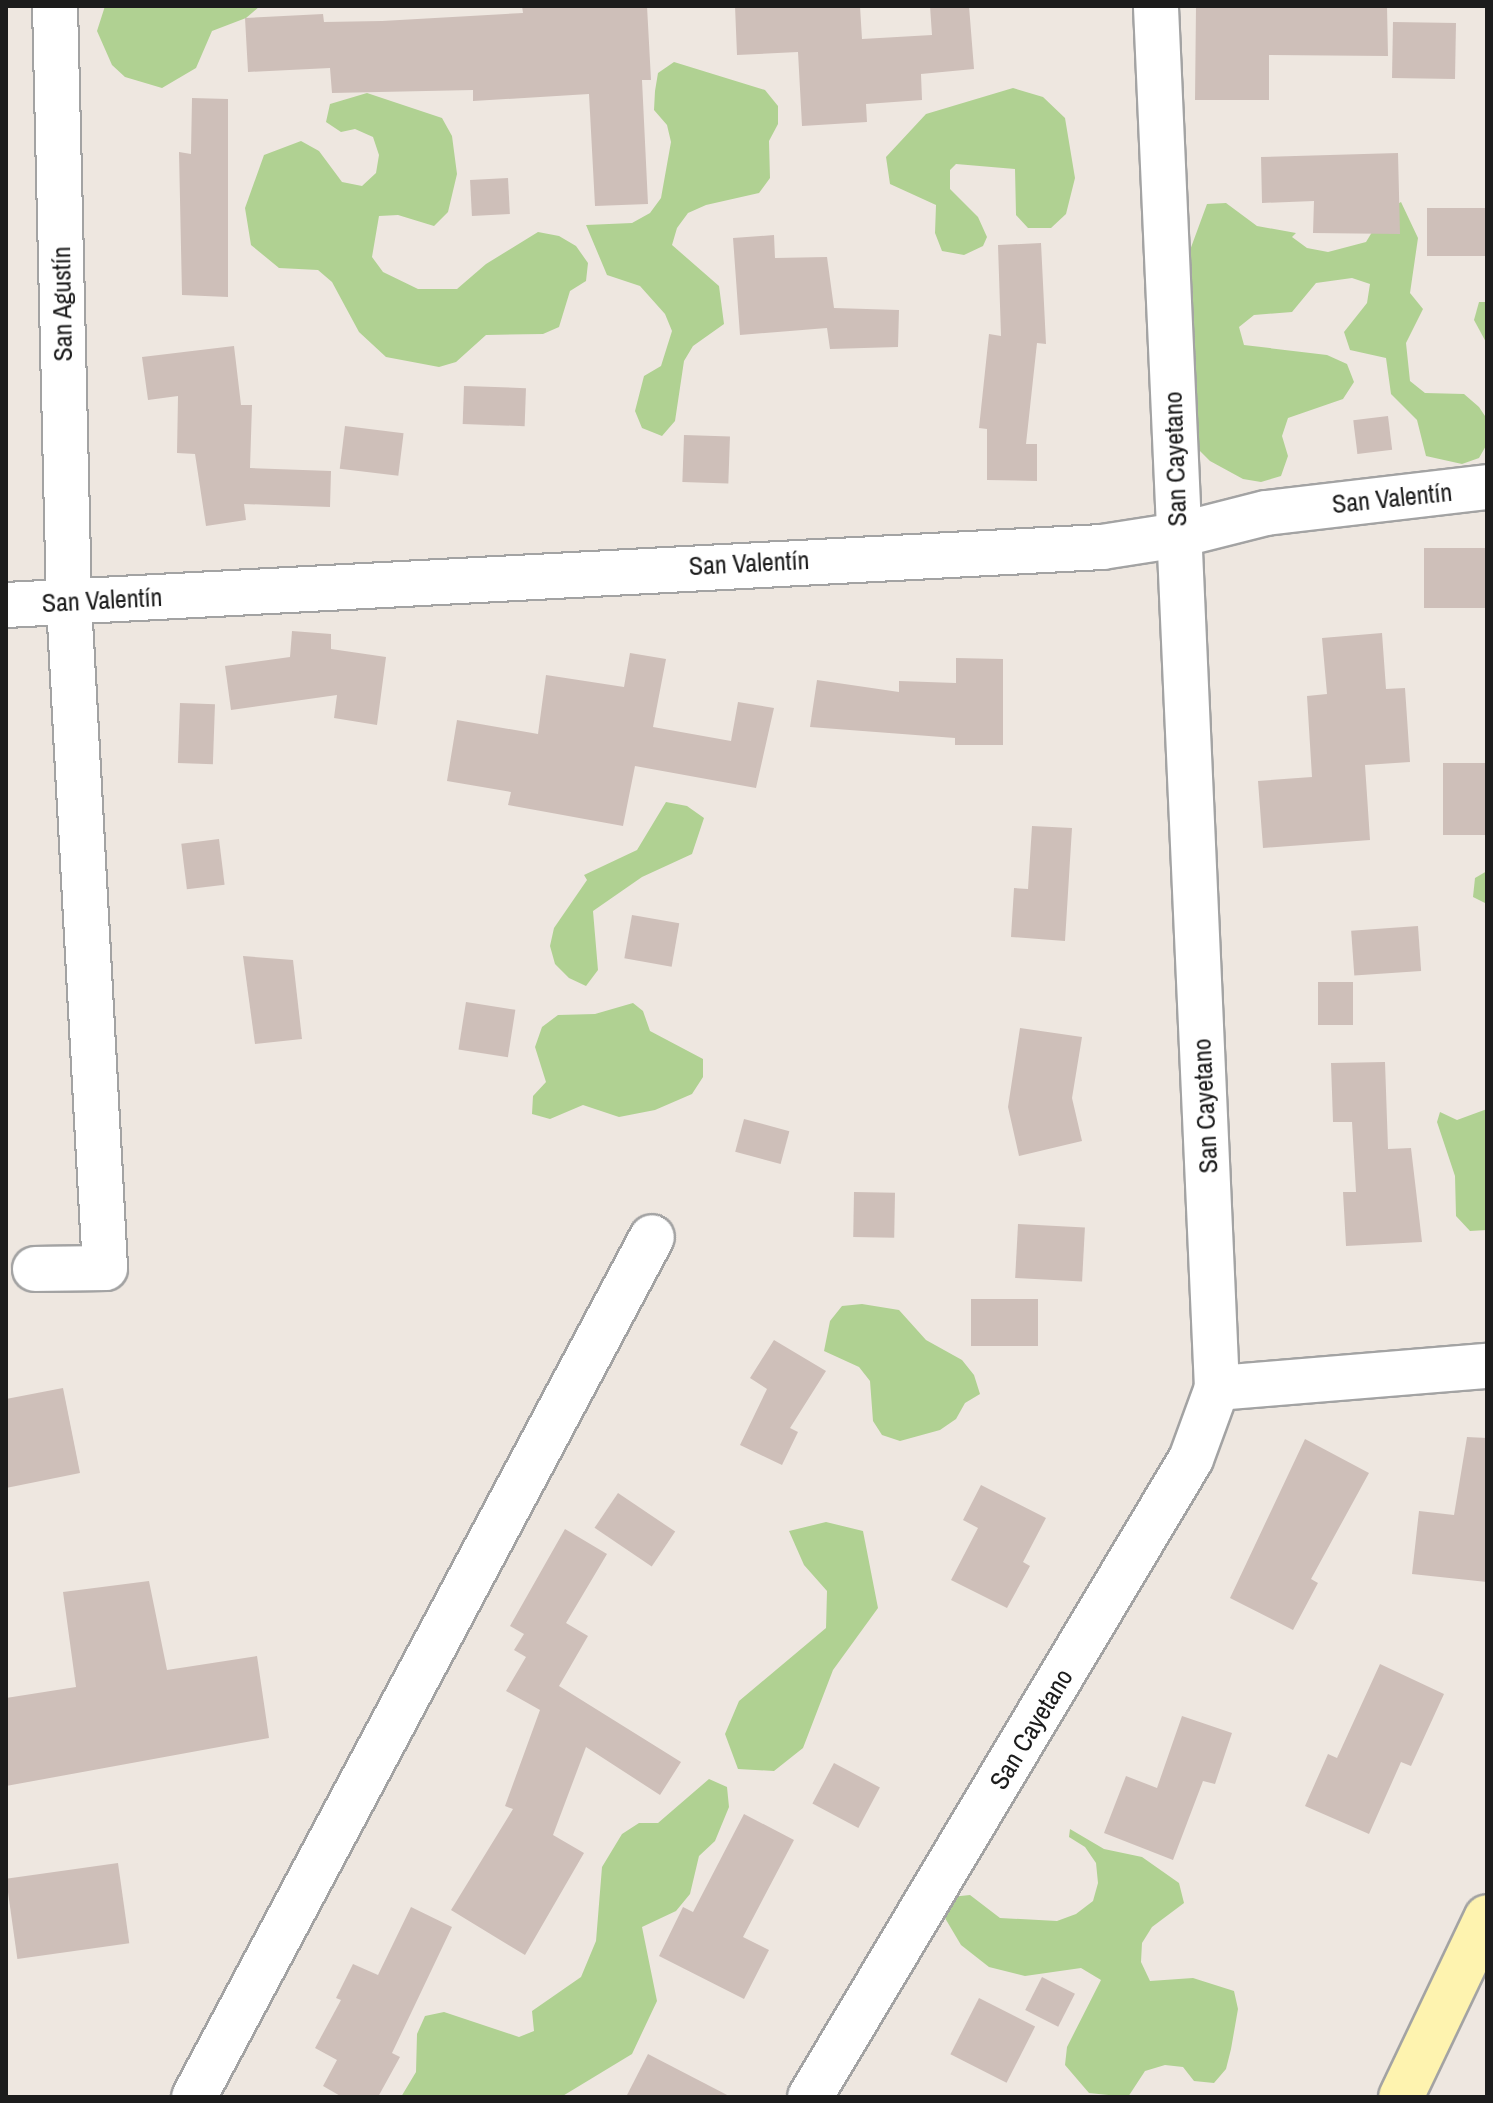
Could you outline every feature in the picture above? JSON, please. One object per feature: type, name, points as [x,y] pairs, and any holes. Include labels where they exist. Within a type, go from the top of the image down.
[{"type":"main road","points":[[1401,2097],[1487,1917]]},
{"type":"street","name":"San Agustín","points":[[35,1269],[105,1268],[69,603],[55,6]]},
{"type":"street","name":"San Cayetano","points":[[810,2097],[1191,1459],[1217,1388],[1156,6]]},
{"type":"street","name":"San Valentín","points":[[6,605],[1102,547],[1179,535],[1266,513],[1487,487]]},
{"type":"street","points":[[194,2097],[652,1237]]},
{"type":"street","points":[[1217,1388],[1487,1366]]},
{"type":"green space","points":[[105,6],[260,6],[246,18],[212,31],[196,68],[162,88],[125,77],[112,65],[97,31]]},
{"type":"green space","points":[[674,62],[765,90],[778,106],[778,124],[769,141],[770,178],[759,193],[706,205],[688,213],[677,228],[672,245],[719,286],[724,324],[693,346],[684,361],[675,421],[662,436],[642,428],[635,411],[644,376],[661,366],[672,331],[665,314],[640,286],[607,275],[586,225],[632,223],[650,213],[661,198],[671,142],[667,125],[654,110],[655,91],[658,73]]},
{"type":"green space","points":[[1013,88],[1043,97],[1065,118],[1075,178],[1066,214],[1051,228],[1028,228],[1016,215],[1015,169],[956,164],[950,170],[950,189],[978,217],[987,237],[983,246],[964,255],[942,251],[935,233],[936,205],[890,184],[886,157],[926,114]]},
{"type":"green space","points":[[367,93],[442,118],[452,136],[457,174],[448,212],[434,226],[398,215],[379,216],[372,257],[383,272],[418,289],[457,289],[486,264],[538,232],[559,236],[576,246],[588,263],[586,281],[570,291],[559,327],[543,334],[486,335],[456,362],[439,367],[386,357],[359,332],[332,282],[318,270],[279,268],[251,245],[245,208],[264,155],[301,141],[319,151],[342,182],[362,186],[376,173],[379,155],[373,137],[355,129],[341,132],[326,122],[330,104]]},
{"type":"green space","points":[[1401,202],[1418,238],[1410,293],[1423,309],[1406,343],[1410,381],[1425,393],[1464,394],[1479,407],[1487,419],[1487,444],[1479,458],[1462,464],[1426,456],[1417,420],[1391,394],[1386,358],[1350,350],[1344,332],[1367,303],[1370,284],[1352,278],[1316,283],[1292,312],[1254,315],[1239,327],[1244,345],[1327,355],[1347,364],[1354,382],[1343,399],[1288,418],[1282,436],[1288,456],[1281,476],[1261,482],[1243,479],[1210,461],[1196,447],[1175,291],[1207,204],[1226,203],[1257,226],[1296,233],[1292,237],[1307,248],[1328,252],[1366,242],[1385,211]]},
{"type":"green space","points":[[1479,302],[1487,302],[1487,344],[1474,320]]},
{"type":"green space","points":[[666,802],[687,806],[704,818],[692,854],[642,877],[593,911],[598,970],[586,986],[569,978],[555,964],[550,946],[554,928],[587,880],[584,875],[637,850]]},
{"type":"green space","points":[[1487,871],[1487,904],[1473,897],[1475,878]]},
{"type":"green space","points":[[633,1003],[643,1011],[650,1031],[703,1059],[703,1077],[692,1094],[655,1110],[619,1117],[583,1105],[550,1119],[532,1114],[533,1096],[546,1082],[535,1047],[542,1027],[558,1015],[595,1014]]},
{"type":"green space","points":[[1487,1109],[1487,1230],[1470,1231],[1456,1216],[1455,1176],[1437,1122],[1440,1112],[1457,1120]]},
{"type":"green space","points":[[862,1304],[899,1310],[926,1340],[962,1360],[974,1375],[980,1394],[965,1403],[956,1419],[940,1430],[900,1441],[882,1435],[873,1421],[870,1381],[859,1367],[824,1351],[830,1321],[842,1306]]},
{"type":"green space","points":[[826,1522],[863,1531],[878,1608],[833,1670],[803,1748],[774,1771],[738,1769],[725,1734],[739,1701],[826,1628],[827,1591],[804,1565],[789,1531]]},
{"type":"green space","points":[[709,1779],[727,1787],[729,1807],[715,1841],[699,1856],[690,1894],[676,1911],[642,1927],[657,2001],[632,2054],[561,2097],[401,2097],[416,2072],[417,2034],[425,2016],[444,2012],[519,2037],[534,2031],[532,2011],[581,1977],[596,1941],[602,1867],[622,1834],[639,1823],[658,1823]]},
{"type":"green space","points":[[1070,1829],[1104,1849],[1142,1857],[1179,1883],[1184,1903],[1152,1927],[1142,1943],[1141,1962],[1150,1981],[1193,1978],[1234,1991],[1238,2009],[1231,2049],[1226,2069],[1214,2083],[1194,2081],[1183,2067],[1165,2065],[1145,2071],[1128,2097],[1089,2093],[1065,2065],[1067,2047],[1101,1980],[1081,1968],[1025,1976],[989,1967],[961,1945],[942,1913],[951,1897],[970,1895],[1000,1918],[1057,1921],[1076,1914],[1093,1901],[1098,1883],[1096,1863],[1085,1847],[1069,1837]]},
{"type":"building","points":[[522,6],[647,6],[651,80],[642,80],[648,204],[595,206],[589,94],[473,101],[473,90],[332,93],[330,68],[248,72],[245,18],[323,14],[324,22],[382,21],[523,13]]},
{"type":"building","points":[[735,6],[860,6],[862,39],[932,35],[930,6],[969,6],[974,69],[921,74],[922,100],[866,104],[867,122],[802,126],[798,52],[737,55]]},
{"type":"building","points":[[1196,6],[1387,6],[1388,56],[1269,55],[1269,100],[1195,100]]},
{"type":"building","points":[[1393,22],[1456,23],[1455,79],[1392,78]]},
{"type":"building","points":[[192,98],[228,99],[228,297],[182,295],[179,152],[191,154]]},
{"type":"building","points":[[1398,153],[1400,234],[1313,233],[1314,201],[1262,203],[1261,157]]},
{"type":"building","points":[[508,178],[510,214],[472,216],[470,180]]},
{"type":"building","points":[[1427,208],[1487,208],[1487,256],[1427,256]]},
{"type":"building","points":[[774,235],[775,258],[827,257],[834,308],[899,310],[898,347],[830,349],[827,328],[740,335],[733,238]]},
{"type":"building","points":[[1041,243],[1046,344],[1037,343],[1026,444],[1037,444],[1037,481],[987,480],[987,429],[979,428],[989,334],[1001,336],[998,245]]},
{"type":"building","points":[[234,346],[241,405],[252,405],[250,468],[331,471],[330,507],[244,504],[246,520],[206,526],[195,454],[177,453],[178,396],[148,400],[142,357]]},
{"type":"building","points":[[464,386],[526,388],[525,426],[463,424]]},
{"type":"building","points":[[1388,416],[1392,450],[1357,454],[1353,420]]},
{"type":"building","points":[[345,426],[404,433],[398,476],[340,469]]},
{"type":"building","points":[[684,435],[730,437],[728,484],[682,482]]},
{"type":"building","points":[[1424,548],[1487,548],[1487,608],[1424,608]]},
{"type":"building","points":[[292,631],[331,634],[331,649],[386,657],[377,725],[334,718],[337,695],[231,710],[225,666],[290,657]]},
{"type":"building","points":[[1382,633],[1386,689],[1405,688],[1410,762],[1365,765],[1370,840],[1263,848],[1258,781],[1312,777],[1307,696],[1327,694],[1322,638]]},
{"type":"building","points":[[630,653],[666,659],[653,727],[731,741],[738,702],[774,708],[756,788],[635,766],[623,826],[508,805],[511,792],[447,781],[457,720],[538,734],[546,675],[624,687]]},
{"type":"building","points":[[956,658],[1003,659],[1003,745],[955,745],[955,738],[810,727],[817,680],[899,692],[899,681],[956,683]]},
{"type":"building","points":[[180,703],[215,704],[213,764],[178,763]]},
{"type":"building","points":[[1443,763],[1487,763],[1487,835],[1443,835]]},
{"type":"building","points":[[1032,826],[1072,828],[1065,941],[1011,937],[1014,888],[1028,889]]},
{"type":"building","points":[[219,839],[225,885],[187,889],[181,844]]},
{"type":"building","points":[[632,915],[679,923],[672,967],[624,958]]},
{"type":"building","points":[[1418,926],[1421,971],[1354,976],[1351,931]]},
{"type":"building","points":[[243,956],[293,960],[302,1039],[255,1044]]},
{"type":"building","points":[[1318,982],[1353,982],[1353,1025],[1318,1025]]},
{"type":"building","points":[[466,1002],[515,1010],[508,1057],[458,1049]]},
{"type":"building","points":[[1020,1028],[1082,1037],[1072,1098],[1082,1141],[1019,1156],[1008,1107]]},
{"type":"building","points":[[1385,1062],[1388,1149],[1411,1148],[1422,1242],[1346,1246],[1343,1192],[1356,1192],[1352,1122],[1333,1122],[1331,1063]]},
{"type":"building","points":[[744,1119],[789,1131],[781,1164],[735,1152]]},
{"type":"building","points":[[854,1192],[895,1193],[894,1238],[853,1237]]},
{"type":"building","points":[[1018,1224],[1085,1228],[1082,1281],[1015,1278]]},
{"type":"building","points":[[971,1299],[1038,1299],[1038,1346],[971,1346]]},
{"type":"building","points":[[774,1340],[826,1371],[790,1428],[798,1432],[782,1465],[740,1445],[767,1389],[750,1378]]},
{"type":"building","points":[[63,1388],[80,1473],[6,1488],[6,1399]]},
{"type":"building","points":[[1467,1437],[1487,1438],[1487,1582],[1412,1574],[1419,1511],[1454,1515]]},
{"type":"building","points":[[1305,1439],[1369,1473],[1311,1579],[1318,1583],[1293,1630],[1230,1598]]},
{"type":"building","points":[[981,1485],[1046,1518],[1023,1562],[1030,1566],[1007,1608],[951,1580],[978,1528],[963,1520]]},
{"type":"building","points":[[618,1493],[675,1532],[652,1566],[595,1528]]},
{"type":"building","points":[[565,1529],[607,1554],[566,1623],[588,1636],[559,1686],[681,1762],[660,1795],[586,1747],[553,1835],[584,1853],[525,1955],[451,1910],[513,1809],[505,1806],[540,1710],[506,1691],[526,1657],[514,1650],[524,1634],[510,1626]]},
{"type":"building","points":[[149,1581],[167,1670],[257,1656],[269,1738],[6,1786],[6,1698],[76,1687],[63,1592]]},
{"type":"building","points":[[1380,1664],[1444,1694],[1411,1766],[1401,1762],[1369,1834],[1305,1806],[1328,1754],[1337,1758]]},
{"type":"building","points":[[1182,1716],[1232,1733],[1215,1784],[1203,1781],[1173,1860],[1104,1833],[1126,1776],[1157,1788]]},
{"type":"building","points":[[834,1763],[880,1787],[858,1828],[812,1804]]},
{"type":"building","points":[[744,1814],[794,1840],[743,1937],[769,1950],[744,1999],[659,1956],[683,1907],[693,1912]]},
{"type":"building","points":[[118,1863],[129,1943],[17,1959],[6,1879]]},
{"type":"building","points":[[411,1907],[452,1927],[392,2053],[400,2057],[378,2097],[342,2097],[323,2086],[337,2060],[315,2048],[341,2000],[336,1998],[353,1964],[378,1975]]},
{"type":"building","points":[[1042,1977],[1075,1994],[1058,2027],[1025,2010]]},
{"type":"building","points":[[979,1998],[1035,2027],[1007,2083],[950,2054]]},
{"type":"building","points":[[648,2054],[731,2097],[626,2097]]}]
